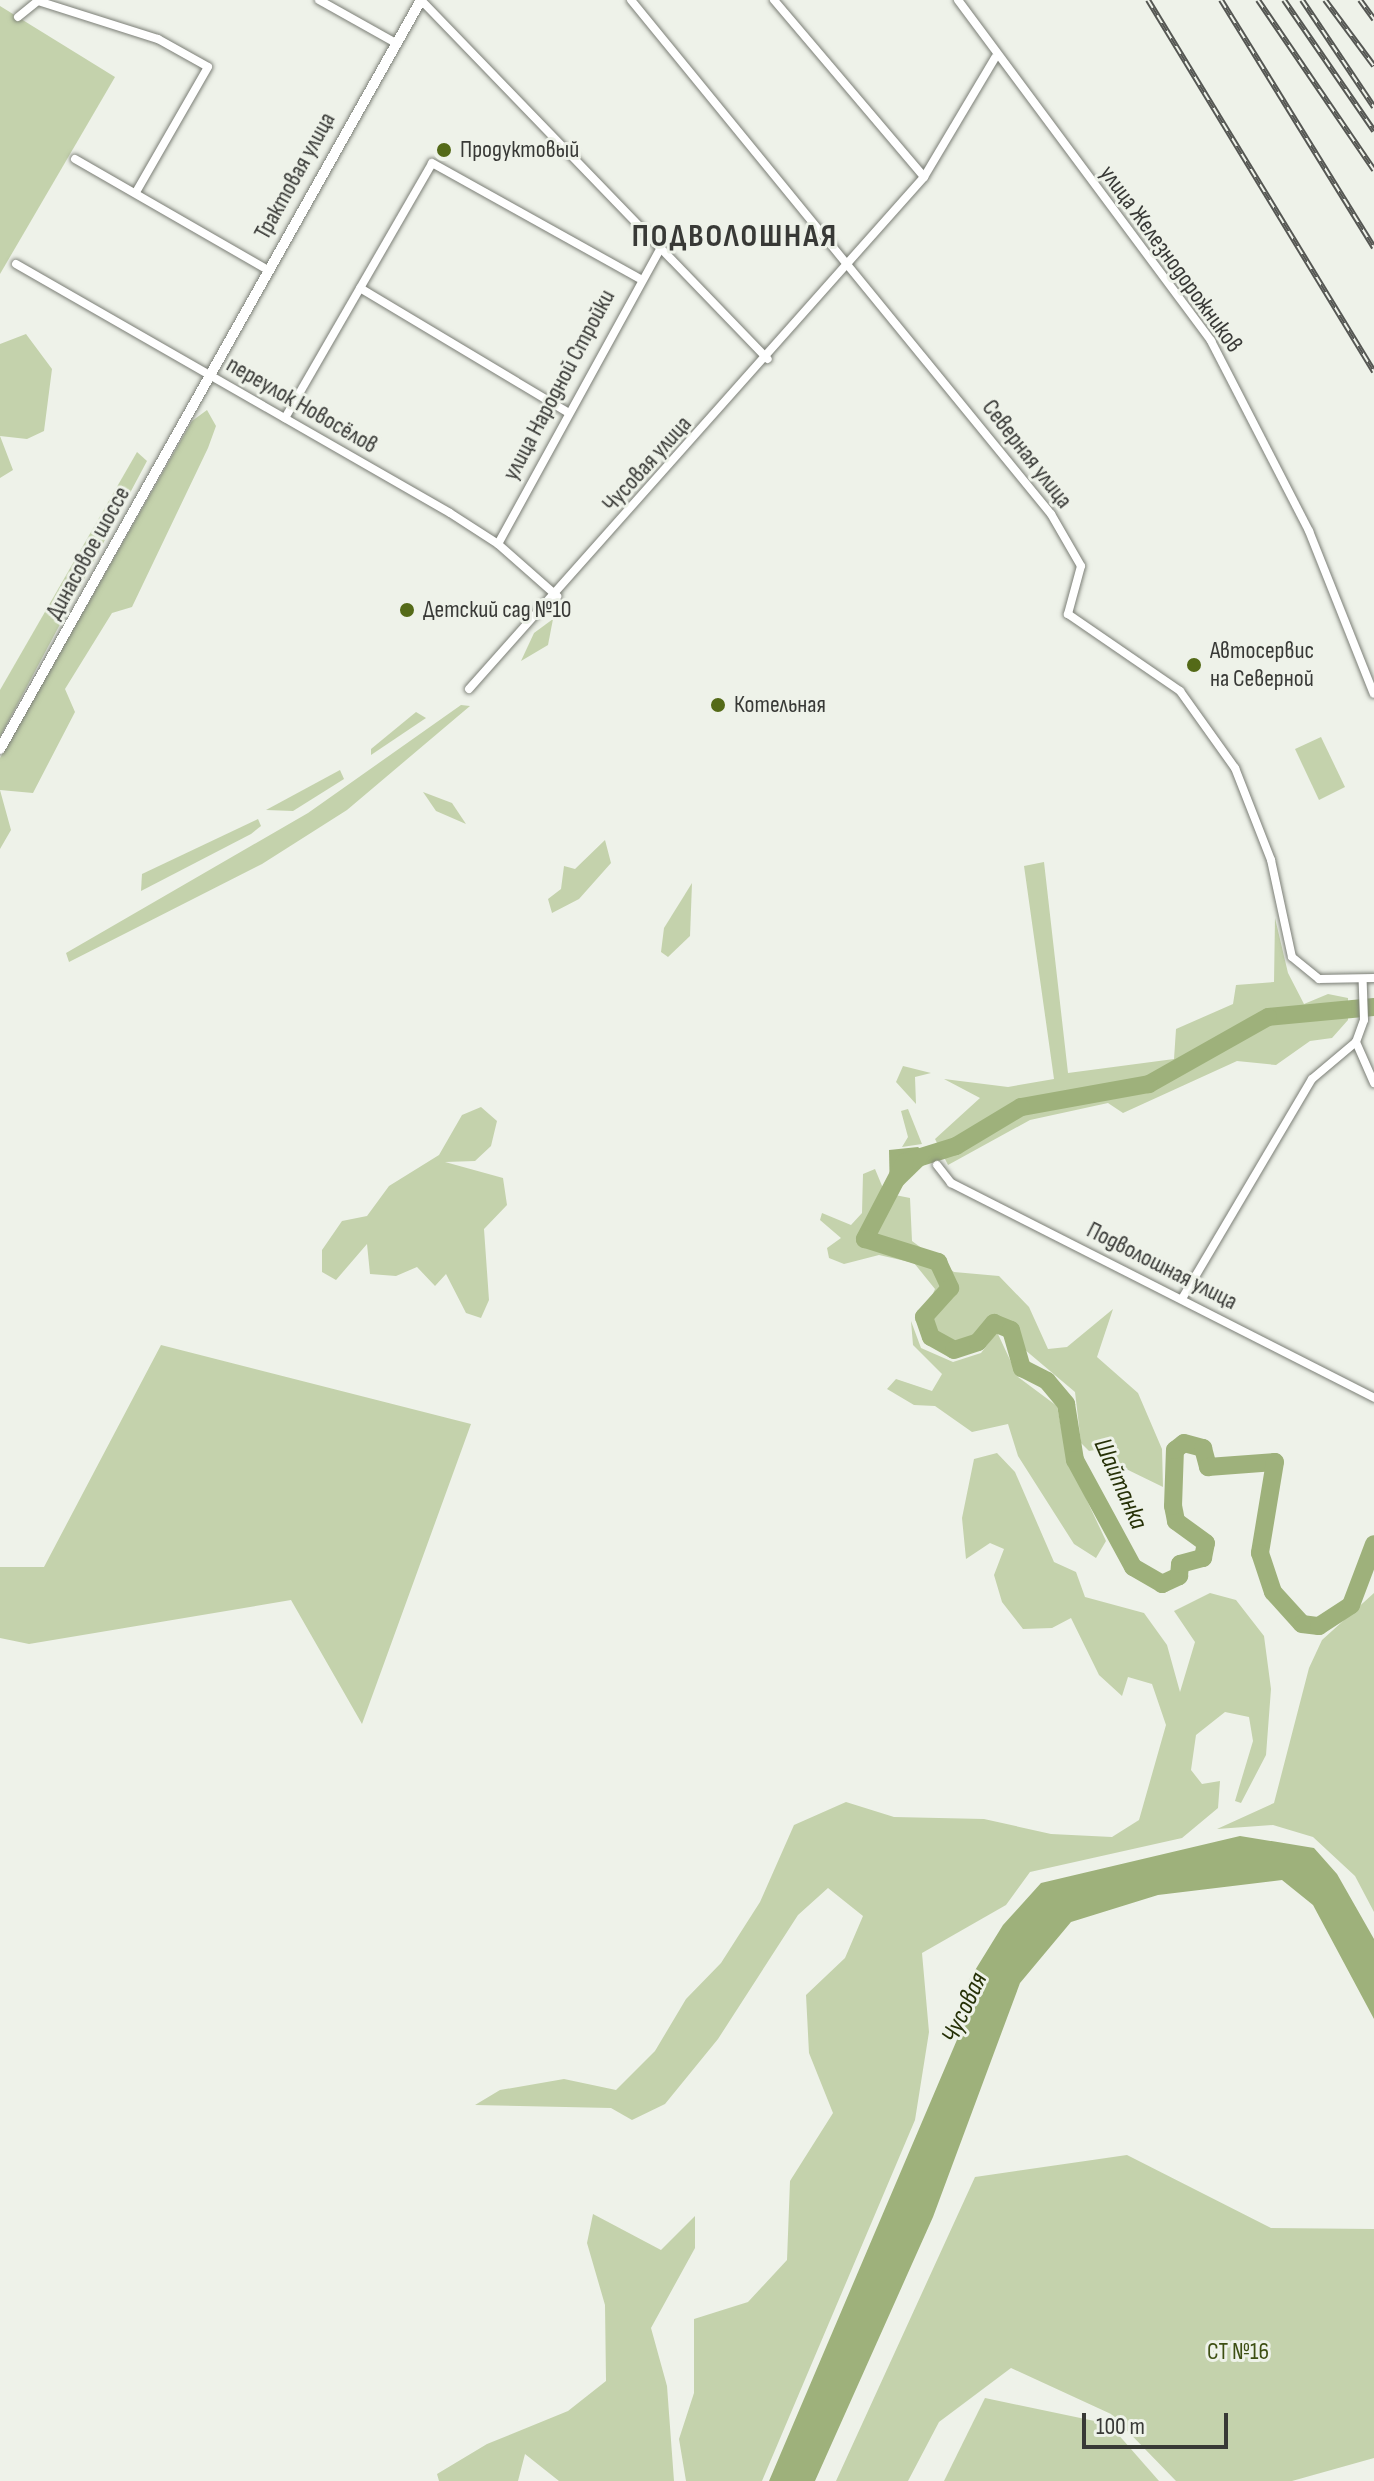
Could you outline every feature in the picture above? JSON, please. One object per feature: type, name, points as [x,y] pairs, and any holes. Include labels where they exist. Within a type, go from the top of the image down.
[{"type":"street","points":[[319,0],[394,42]]},
{"type":"street","points":[[421,0],[768,359]]},
{"type":"street","name":"Трактовая улица","points":[[210,375],[266,269],[394,42],[421,0]]},
{"type":"street","name":"Северная улица","points":[[631,0],[1051,514],[1081,566],[1068,614],[1180,691],[1235,768],[1271,860],[1292,957],[1319,979],[1363,982]]},
{"type":"street","points":[[774,0],[924,177]]},
{"type":"street","name":"улица Железнодорожников","points":[[958,0],[995,58],[1221,358],[1309,531],[1366,660],[1374,694]]},
{"type":"street","points":[[18,17],[38,1],[158,39],[208,67],[136,192]]},
{"type":"street","name":"Чусовая улица","points":[[469,689],[557,596],[768,359],[924,177],[995,58]]},
{"type":"street","points":[[75,159],[266,269]]},
{"type":"street","points":[[285,418],[432,163],[639,278]]},
{"type":"street","name":"улица Народной Стройки","points":[[498,544],[639,278],[660,249]]},
{"type":"street","name":"переулок Новосёлов","points":[[16,264],[498,544],[557,596]]},
{"type":"street","points":[[360,288],[567,412]]},
{"type":"street","name":"Динасовое шоссе","points":[[0,749],[210,375]]},
{"type":"street","points":[[1183,1297],[1312,1079],[1356,1042],[1365,1012],[1363,982],[1374,978]]},
{"type":"street","points":[[1356,1042],[1374,1083]]},
{"type":"street","name":"Подволошная улица","points":[[937,1165],[951,1183],[1183,1297],[1374,1398]]},
{"type":"green space","points":[[0,6],[115,77],[0,274]]},
{"type":"green space","points":[[26,334],[52,369],[44,431],[27,439],[0,436],[0,344]]},
{"type":"green space","points":[[207,410],[216,426],[208,448],[132,607],[112,613],[65,689],[75,712],[33,793],[0,790],[0,758],[192,421]]},
{"type":"green space","points":[[0,436],[13,470],[0,478]]},
{"type":"green space","points":[[137,452],[147,461],[0,737],[0,690]]},
{"type":"green space","points":[[553,619],[548,645],[521,661],[534,633]]},
{"type":"green space","points":[[461,705],[470,706],[347,810],[262,864],[69,962],[66,953],[308,813]]},
{"type":"green space","points":[[416,712],[426,718],[371,755],[371,749]]},
{"type":"green space","points":[[1321,737],[1345,787],[1319,800],[1295,749]]},
{"type":"green space","points":[[340,770],[344,779],[293,811],[266,810]]},
{"type":"green space","points":[[0,790],[11,830],[0,849]]},
{"type":"green space","points":[[423,792],[452,803],[466,824],[436,811]]},
{"type":"green space","points":[[258,819],[261,826],[251,834],[141,891],[142,874]]},
{"type":"green space","points":[[605,840],[611,863],[579,899],[552,913],[548,899],[561,889],[564,866],[575,869]]},
{"type":"green space","points":[[1044,862],[1068,1073],[1174,1059],[1176,1029],[1233,1004],[1236,985],[1274,982],[1275,918],[1288,973],[1304,1004],[1328,994],[1348,998],[1348,1020],[1332,1038],[1310,1041],[1276,1065],[1237,1061],[1123,1113],[1108,1103],[1030,1120],[948,1165],[935,1139],[980,1098],[944,1079],[1008,1087],[1054,1079],[1024,866]]},
{"type":"green space","points":[[692,883],[690,936],[668,957],[661,952],[664,928]]},
{"type":"green space","points":[[903,1066],[931,1073],[915,1077],[916,1104],[896,1082]]},
{"type":"green space","points":[[481,1107],[497,1121],[491,1146],[475,1161],[445,1162],[503,1178],[507,1205],[484,1229],[489,1300],[481,1318],[466,1313],[446,1274],[435,1286],[417,1267],[396,1276],[370,1274],[367,1244],[336,1280],[322,1272],[322,1250],[342,1221],[367,1216],[389,1186],[439,1155],[462,1115]]},
{"type":"green space","points":[[908,1109],[922,1144],[902,1147],[908,1137],[901,1111]]},
{"type":"green space","points":[[875,1169],[885,1193],[910,1198],[912,1241],[954,1272],[999,1276],[1029,1307],[1048,1349],[1067,1347],[1113,1309],[1097,1357],[1138,1393],[1162,1449],[1163,1487],[1124,1468],[1107,1448],[1089,1451],[1081,1443],[1075,1392],[1004,1332],[995,1329],[968,1354],[940,1349],[920,1323],[935,1289],[914,1263],[879,1255],[844,1264],[829,1258],[827,1248],[841,1238],[820,1220],[822,1213],[851,1225],[862,1213],[863,1174]]},
{"type":"green space","points":[[911,1321],[921,1348],[953,1362],[981,1353],[997,1332],[1018,1377],[1057,1406],[1067,1458],[1106,1541],[1096,1558],[1074,1544],[1018,1456],[1008,1424],[972,1432],[935,1406],[914,1405],[887,1389],[896,1379],[932,1391],[942,1374],[913,1345]]},
{"type":"green space","points":[[161,1345],[471,1424],[362,1724],[291,1600],[29,1644],[0,1638],[0,1567],[44,1567]]},
{"type":"green space","points":[[997,1453],[1015,1472],[1054,1562],[1076,1572],[1085,1597],[1144,1613],[1167,1645],[1180,1692],[1195,1642],[1174,1611],[1210,1593],[1236,1600],[1264,1636],[1271,1689],[1266,1755],[1241,1803],[1235,1801],[1253,1741],[1249,1717],[1225,1712],[1196,1735],[1191,1770],[1202,1784],[1220,1781],[1218,1808],[1182,1838],[1030,1872],[1006,1905],[922,1953],[929,2032],[915,2120],[762,2481],[686,2481],[679,2439],[694,2393],[694,2319],[748,2302],[787,2260],[790,2181],[833,2113],[809,2053],[806,1995],[845,1958],[863,1916],[828,1888],[798,1915],[718,2039],[665,2104],[632,2120],[611,2108],[475,2105],[500,2090],[564,2079],[616,2090],[655,2051],[686,1999],[721,1963],[760,1902],[794,1825],[846,1802],[894,1817],[984,1819],[1051,1834],[1112,1837],[1139,1820],[1166,1725],[1152,1684],[1128,1677],[1122,1696],[1099,1675],[1071,1618],[1052,1628],[1023,1629],[1002,1602],[994,1575],[1004,1549],[990,1543],[966,1559],[962,1518],[974,1459]]},
{"type":"green space","points":[[1374,1593],[1374,1912],[1355,1876],[1313,1837],[1273,1825],[1217,1829],[1274,1803],[1309,1668],[1322,1640]]},
{"type":"green space","name":"СТ №16","points":[[1127,2155],[1271,2228],[1374,2229],[1374,2458],[1292,2481],[1176,2481],[1111,2414],[1011,2368],[939,2422],[908,2481],[836,2481],[975,2177]]},
{"type":"green space","points":[[593,2214],[661,2250],[695,2216],[695,2248],[651,2328],[667,2386],[674,2481],[559,2481],[525,2454],[518,2481],[439,2481],[437,2474],[487,2444],[568,2411],[606,2381],[605,2305],[587,2243]]},
{"type":"green space","points":[[985,2398],[1109,2424],[1159,2481],[944,2481]]},
{"type":"water","points":[[918,1147],[931,1158],[890,1198],[889,1150]]},
{"type":"water","name":"Чусовая","points":[[1240,1836],[1314,1848],[1337,1874],[1374,1939],[1374,2019],[1313,1905],[1282,1880],[1158,1895],[1071,1922],[1020,1983],[933,2217],[815,2481],[769,2481],[962,2028],[955,2023],[969,1980],[1003,1925],[1041,1883]]},
{"type":"waterway","name":"Шайтанка","points":[[1374,1007],[1268,1017],[1149,1084],[1021,1107],[956,1146],[905,1162],[865,1239],[938,1262],[950,1288],[924,1317],[931,1337],[954,1350],[978,1342],[994,1323],[1011,1330],[1022,1368],[1047,1381],[1066,1404],[1075,1460],[1133,1567],[1162,1584],[1179,1576],[1180,1564],[1203,1558],[1206,1543],[1176,1521],[1173,1506],[1175,1450],[1184,1443],[1203,1448],[1208,1467],[1275,1462],[1260,1553],[1273,1592],[1302,1624],[1319,1626],[1351,1605],[1374,1544]]},
{"type":"railway","points":[[1148,0],[1374,372]]},
{"type":"railway","points":[[1221,0],[1374,248]]},
{"type":"railway","points":[[1258,0],[1374,170]]},
{"type":"railway","points":[[1284,0],[1374,131]]},
{"type":"railway","points":[[1302,0],[1374,107]]},
{"type":"railway","points":[[1325,0],[1374,66]]},
{"type":"railway","points":[[1360,0],[1374,19]]},
{"type":"place","name":"Продуктовый","points":[[444,150]]},
{"type":"place","name":"Детский сад №10","points":[[407,610]]},
{"type":"place","name":"Автосервис на Северной","points":[[1194,665]]},
{"type":"place","name":"Котельная","points":[[718,705]]},
{"type":"district","name":"ПОДВОЛОШНАЯ","points":[[735,237]]}]
